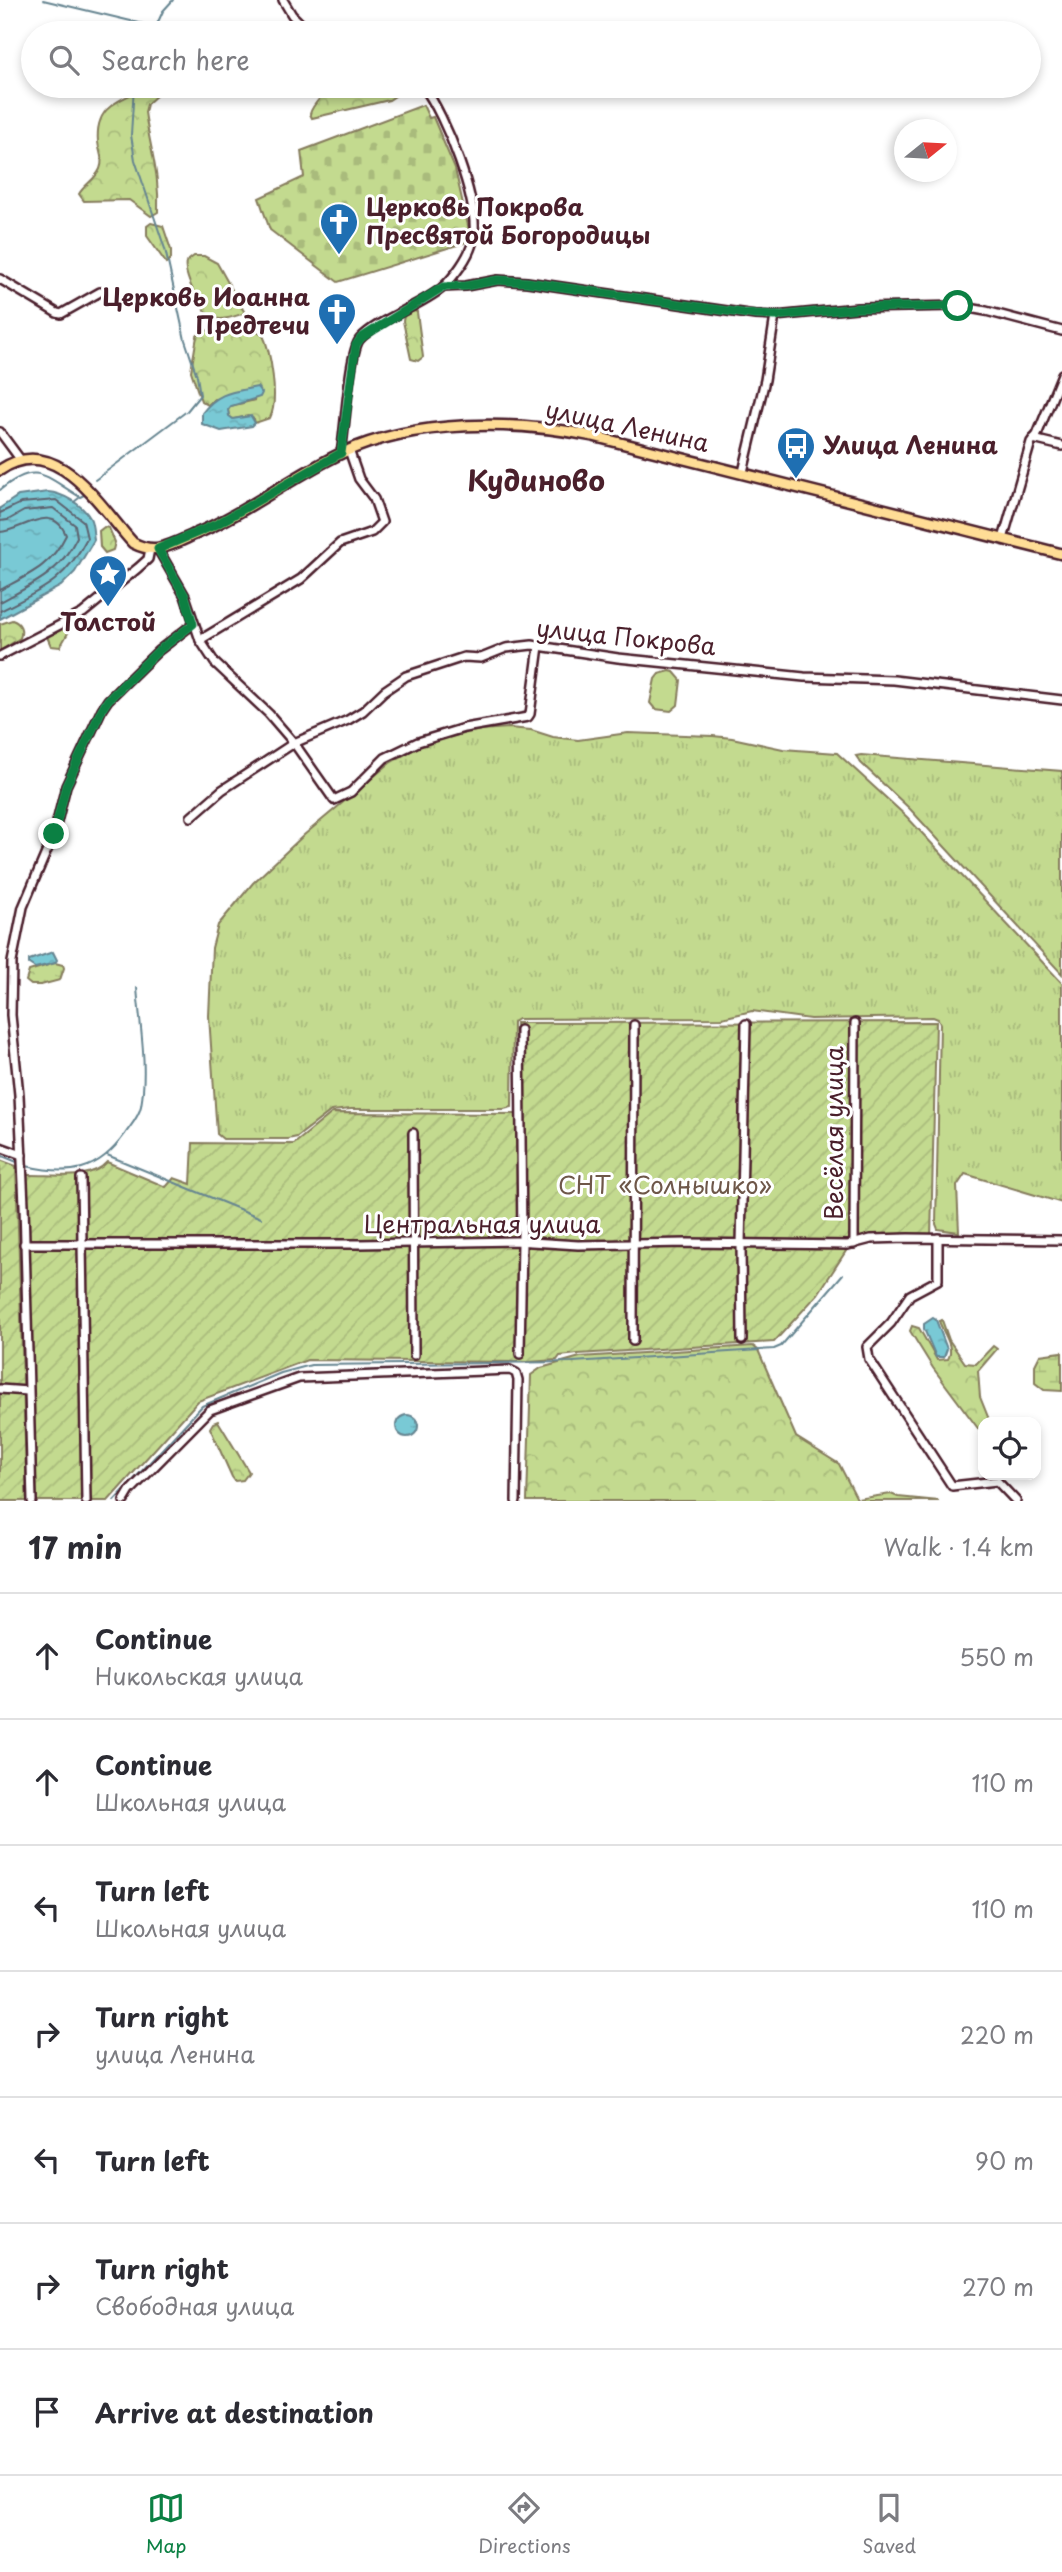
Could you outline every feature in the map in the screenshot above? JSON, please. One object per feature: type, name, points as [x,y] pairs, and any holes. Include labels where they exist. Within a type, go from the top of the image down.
[{"type":"main road","name":"улица Ленина","points":[[154,549],[217,524],[345,452],[387,438],[470,425],[494,424],[564,430],[743,472],[1062,554]]},
{"type":"main road","points":[[0,470],[27,457],[43,460],[65,471],[96,497],[134,543],[154,549]]},
{"type":"street","points":[[283,0],[298,21]]},
{"type":"street","points":[[200,640],[301,579],[340,543],[360,537],[377,528],[382,522],[374,499],[359,480],[345,452],[356,345],[370,331],[443,287],[472,246],[474,219],[467,186],[445,127],[429,98]]},
{"type":"street","points":[[0,279],[61,314],[100,292]]},
{"type":"street","points":[[443,287],[498,280],[517,281],[731,313],[775,316],[858,308],[958,306],[1062,331]]},
{"type":"street","points":[[743,472],[765,380],[775,316]]},
{"type":"street","points":[[1003,539],[1022,468],[1062,374]]},
{"type":"street","points":[[0,432],[20,459]]},
{"type":"street","points":[[1034,439],[1062,446]]},
{"type":"street","points":[[0,656],[83,613],[148,559],[154,549],[185,596],[200,640],[215,663],[269,714],[294,743],[334,800],[351,792],[385,758],[418,742],[464,728],[528,717],[539,646]]},
{"type":"street","points":[[32,1501],[22,1155],[11,1015],[12,962],[23,907],[54,834],[66,786],[102,709],[158,651],[193,624]]},
{"type":"street","name":"улица Покрова","points":[[191,817],[222,790],[294,743],[348,720],[384,691],[418,671],[464,657],[481,659],[506,648],[539,646],[618,658],[804,677],[894,680],[1062,700]]},
{"type":"street","points":[[0,965],[12,962]]},
{"type":"street","name":"Весёлая улица","points":[[854,1244],[855,1023]]},
{"type":"street","points":[[742,1340],[741,1244],[746,1024]]},
{"type":"street","points":[[632,1341],[635,1025]]},
{"type":"street","points":[[520,1030],[520,1354]]},
{"type":"street","points":[[413,1133],[414,1355]]},
{"type":"street","points":[[0,1147],[22,1155]]},
{"type":"street","points":[[81,1178],[86,1501]]},
{"type":"street","points":[[938,1238],[938,1280],[910,1295],[891,1323],[867,1348],[869,1359],[952,1486],[997,1481],[1016,1501]]},
{"type":"street","name":"Центральная улица","points":[[24,1244],[854,1244],[871,1239],[1062,1240]]},
{"type":"street","points":[[124,1501],[130,1491],[210,1410],[230,1401],[307,1377],[510,1370],[516,1373],[518,1380],[516,1501]]},
{"type":"street","points":[[0,1389],[28,1391]]},
{"type":"green space","points":[[124,98],[154,98],[147,104],[145,112],[158,186],[158,212],[151,216],[129,200],[84,201],[79,194],[100,169],[100,121],[109,107]]},
{"type":"green space","points":[[320,98],[392,98],[312,118],[310,114]]},
{"type":"green space","points":[[423,105],[429,118],[433,117],[455,169],[469,230],[464,243],[338,282],[270,230],[259,198],[304,177],[301,151]]},
{"type":"green space","points":[[151,223],[163,226],[171,250],[171,259],[166,263],[147,236],[147,226]]},
{"type":"green space","points":[[194,256],[204,256],[217,263],[245,313],[220,319],[207,313],[187,274],[186,262]]},
{"type":"green space","points":[[417,312],[423,357],[418,361],[411,359],[403,321],[404,316]]},
{"type":"green space","points":[[217,328],[262,333],[273,376],[274,400],[270,418],[255,423],[254,419],[248,416],[233,419],[229,416],[228,410],[231,406],[255,400],[214,399],[208,405],[201,401],[191,371],[197,336],[201,332]]},
{"type":"green space","points":[[104,527],[109,528],[115,542],[113,550],[105,553],[100,547],[99,531]]},
{"type":"green space","points":[[12,620],[20,627],[20,638],[0,651],[0,624]]},
{"type":"green space","points":[[68,623],[72,626],[60,647],[51,646],[47,637]]},
{"type":"green space","points":[[670,671],[681,680],[678,705],[671,711],[655,709],[650,703],[655,679],[659,674]]},
{"type":"green space","points":[[509,728],[578,740],[628,733],[713,736],[783,749],[837,753],[907,817],[1062,983],[1062,1203],[965,1174],[957,1186],[959,1232],[938,1229],[940,1024],[938,1019],[933,1017],[810,1019],[752,1011],[722,1018],[518,1019],[513,1022],[512,1107],[351,1109],[331,1111],[297,1137],[288,1139],[223,1139],[217,1134],[209,1016],[212,948],[218,925],[253,883],[304,835],[390,763],[420,746],[441,739],[480,730]]},
{"type":"green space","points":[[856,756],[1062,771],[1062,974],[910,809],[861,763]]},
{"type":"green space","points":[[55,963],[63,965],[64,968],[60,980],[41,985],[31,985],[26,981],[29,971]]},
{"type":"green space","name":"СНТ «Солнышко»","points":[[936,1022],[931,1239],[883,1240],[848,1248],[818,1294],[774,1342],[578,1354],[560,1356],[557,1360],[528,1362],[307,1360],[198,1401],[108,1501],[37,1501],[27,1248],[36,1248],[37,1244],[27,1241],[26,1175],[80,1175],[100,1168],[107,1162],[166,1187],[174,1178],[191,1184],[193,1143],[294,1144],[332,1113],[518,1114],[516,1023]]},
{"type":"green space","points":[[0,1160],[16,1166],[27,1501],[0,1501]]},
{"type":"green space","points":[[942,1320],[949,1340],[965,1363],[976,1364],[993,1346],[997,1349],[978,1371],[980,1397],[988,1417],[978,1417],[978,1428],[933,1368],[910,1331],[912,1326],[919,1328],[937,1360],[948,1359],[948,1340],[939,1321]]},
{"type":"green space","points":[[753,1346],[758,1350],[796,1437],[839,1464],[857,1499],[891,1494],[939,1501],[527,1501],[531,1375],[541,1368],[580,1357]]},
{"type":"green space","points":[[1062,1352],[1062,1391],[1044,1390],[1035,1383],[1035,1365],[1040,1355]]},
{"type":"green space","points":[[218,1421],[249,1472],[243,1480],[235,1481],[232,1477],[210,1428]]},
{"type":"water","points":[[257,387],[262,393],[260,397],[231,406],[228,410],[233,419],[251,416],[255,423],[252,426],[221,431],[202,424],[202,413],[214,401],[226,394]]},
{"type":"water","points":[[48,492],[65,497],[82,508],[91,520],[94,540],[75,572],[61,586],[0,619],[0,508],[18,496]]},
{"type":"water","points":[[53,952],[57,960],[55,963],[35,968],[29,964],[29,960]]},
{"type":"water","points":[[933,1318],[947,1349],[944,1357],[936,1357],[924,1329],[924,1324]]},
{"type":"water","points":[[407,1415],[415,1418],[418,1426],[415,1434],[407,1437],[399,1434],[396,1426],[399,1418]]},
{"type":"waterway","points":[[43,0],[131,21]]},
{"type":"waterway","points":[[158,21],[173,0]]},
{"type":"waterway","points":[[95,480],[187,411],[200,395],[165,249],[135,160],[131,135],[133,98]]},
{"type":"waterway","points":[[0,490],[23,475],[32,473],[49,478],[80,497],[84,495]]},
{"type":"waterway","points":[[74,502],[79,498]]},
{"type":"waterway","points":[[26,1166],[56,1171],[82,1168],[115,1147],[137,1117],[144,1077],[137,988]]},
{"type":"waterway","points":[[0,1155],[17,1162]]},
{"type":"waterway","points":[[107,1155],[261,1218]]},
{"type":"waterway","points":[[114,1501],[202,1406],[281,1373],[311,1365],[573,1362],[774,1349],[781,1346],[843,1274]]},
{"type":"place","name":"Церковь Покрова Пресвятой Богородицы","points":[[339,256]]},
{"type":"place","name":"Церковь Иоанна Предтечи","points":[[337,346]]},
{"type":"place","name":"Улица Ленина","points":[[796,480]]},
{"type":"place","name":"Толстой","points":[[108,608]]},
{"type":"district","name":"Кудиново","points":[[536,481]]},
{"type":"route","points":[[54,834],[66,786],[102,709],[158,651],[193,624],[190,606],[158,549],[217,524],[341,453],[356,345],[370,331],[443,287],[498,280],[527,282],[731,313],[775,316],[858,308],[958,306]]}]
